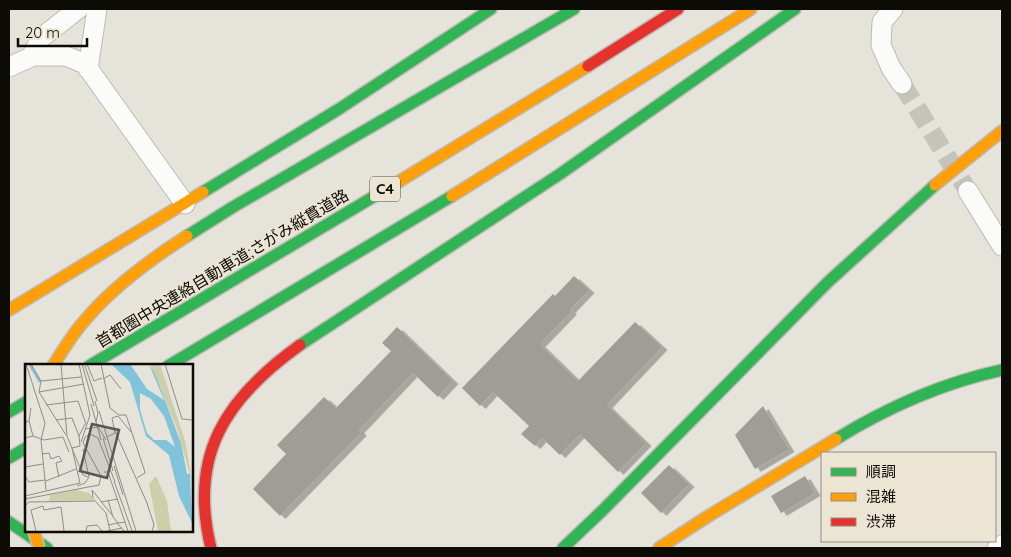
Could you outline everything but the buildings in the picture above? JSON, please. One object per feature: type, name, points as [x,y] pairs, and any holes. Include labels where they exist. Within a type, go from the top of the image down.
[{"type":"main road","points":[[9,310],[339,110],[491,9]]},
{"type":"main road","points":[[54,364],[90,314],[114,292],[166,251],[266,189],[574,9]]},
{"type":"main road","name":"首都圏中央連絡自動車道;さがみ縦貫道路","points":[[92,364],[220,289],[678,9]]},
{"type":"main road","name":"C4","points":[[171,364],[445,200],[752,9]]},
{"type":"main road","points":[[211,548],[206,532],[204,506],[205,481],[210,454],[230,411],[266,372],[315,335],[592,152],[795,9]]},
{"type":"main road","points":[[563,548],[873,240],[947,175],[1002,131]]},
{"type":"main road","points":[[659,548],[877,414],[933,390],[1002,370]]},
{"type":"main road","points":[[9,412],[25,403]]},
{"type":"main road","points":[[9,458],[25,449]]},
{"type":"main road","points":[[9,522],[47,548]]},
{"type":"main road","points":[[34,532],[39,548]]},
{"type":"street","points":[[32,57],[41,38],[78,9]]},
{"type":"street","points":[[88,69],[97,9]]},
{"type":"street","points":[[892,9],[882,22],[881,45],[891,68],[902,84]]},
{"type":"street","points":[[9,67],[32,57],[66,56],[85,64],[184,204]]},
{"type":"street","points":[[968,191],[1002,246]]},
{"type":"street","points":[[997,548],[1002,545]]},
{"type":"tunnel","points":[[902,84],[968,191]]},
{"type":"traffic: fast","points":[[203,192],[339,109],[491,9]]},
{"type":"traffic: fast","points":[[187,236],[233,207],[574,9]]},
{"type":"traffic: fast","points":[[300,345],[560,174],[795,9]]},
{"type":"traffic: fast","points":[[563,548],[602,511],[828,282],[935,185]]},
{"type":"traffic: fast","points":[[92,364],[390,187]]},
{"type":"traffic: fast","points":[[171,364],[452,196]]},
{"type":"traffic: fast","points":[[836,439],[916,397],[980,375],[1002,370]]},
{"type":"traffic: fast","points":[[9,412],[25,403]]},
{"type":"traffic: fast","points":[[9,458],[25,449]]},
{"type":"traffic: fast","points":[[9,522],[47,548]]},
{"type":"traffic: slow","points":[[452,196],[751,9]]},
{"type":"traffic: slow","points":[[390,187],[588,66]]},
{"type":"traffic: slow","points":[[935,185],[1002,131]]},
{"type":"traffic: slow","points":[[9,310],[203,192]]},
{"type":"traffic: slow","points":[[54,364],[77,330],[109,295],[160,254],[187,236]]},
{"type":"traffic: slow","points":[[659,548],[836,439]]},
{"type":"traffic: slow","points":[[34,532],[39,548]]},
{"type":"traffic: jam","points":[[588,66],[678,9]]},
{"type":"traffic: jam","points":[[211,548],[205,515],[205,484],[210,457],[219,432],[233,408],[252,386],[274,365],[300,345]]}]
